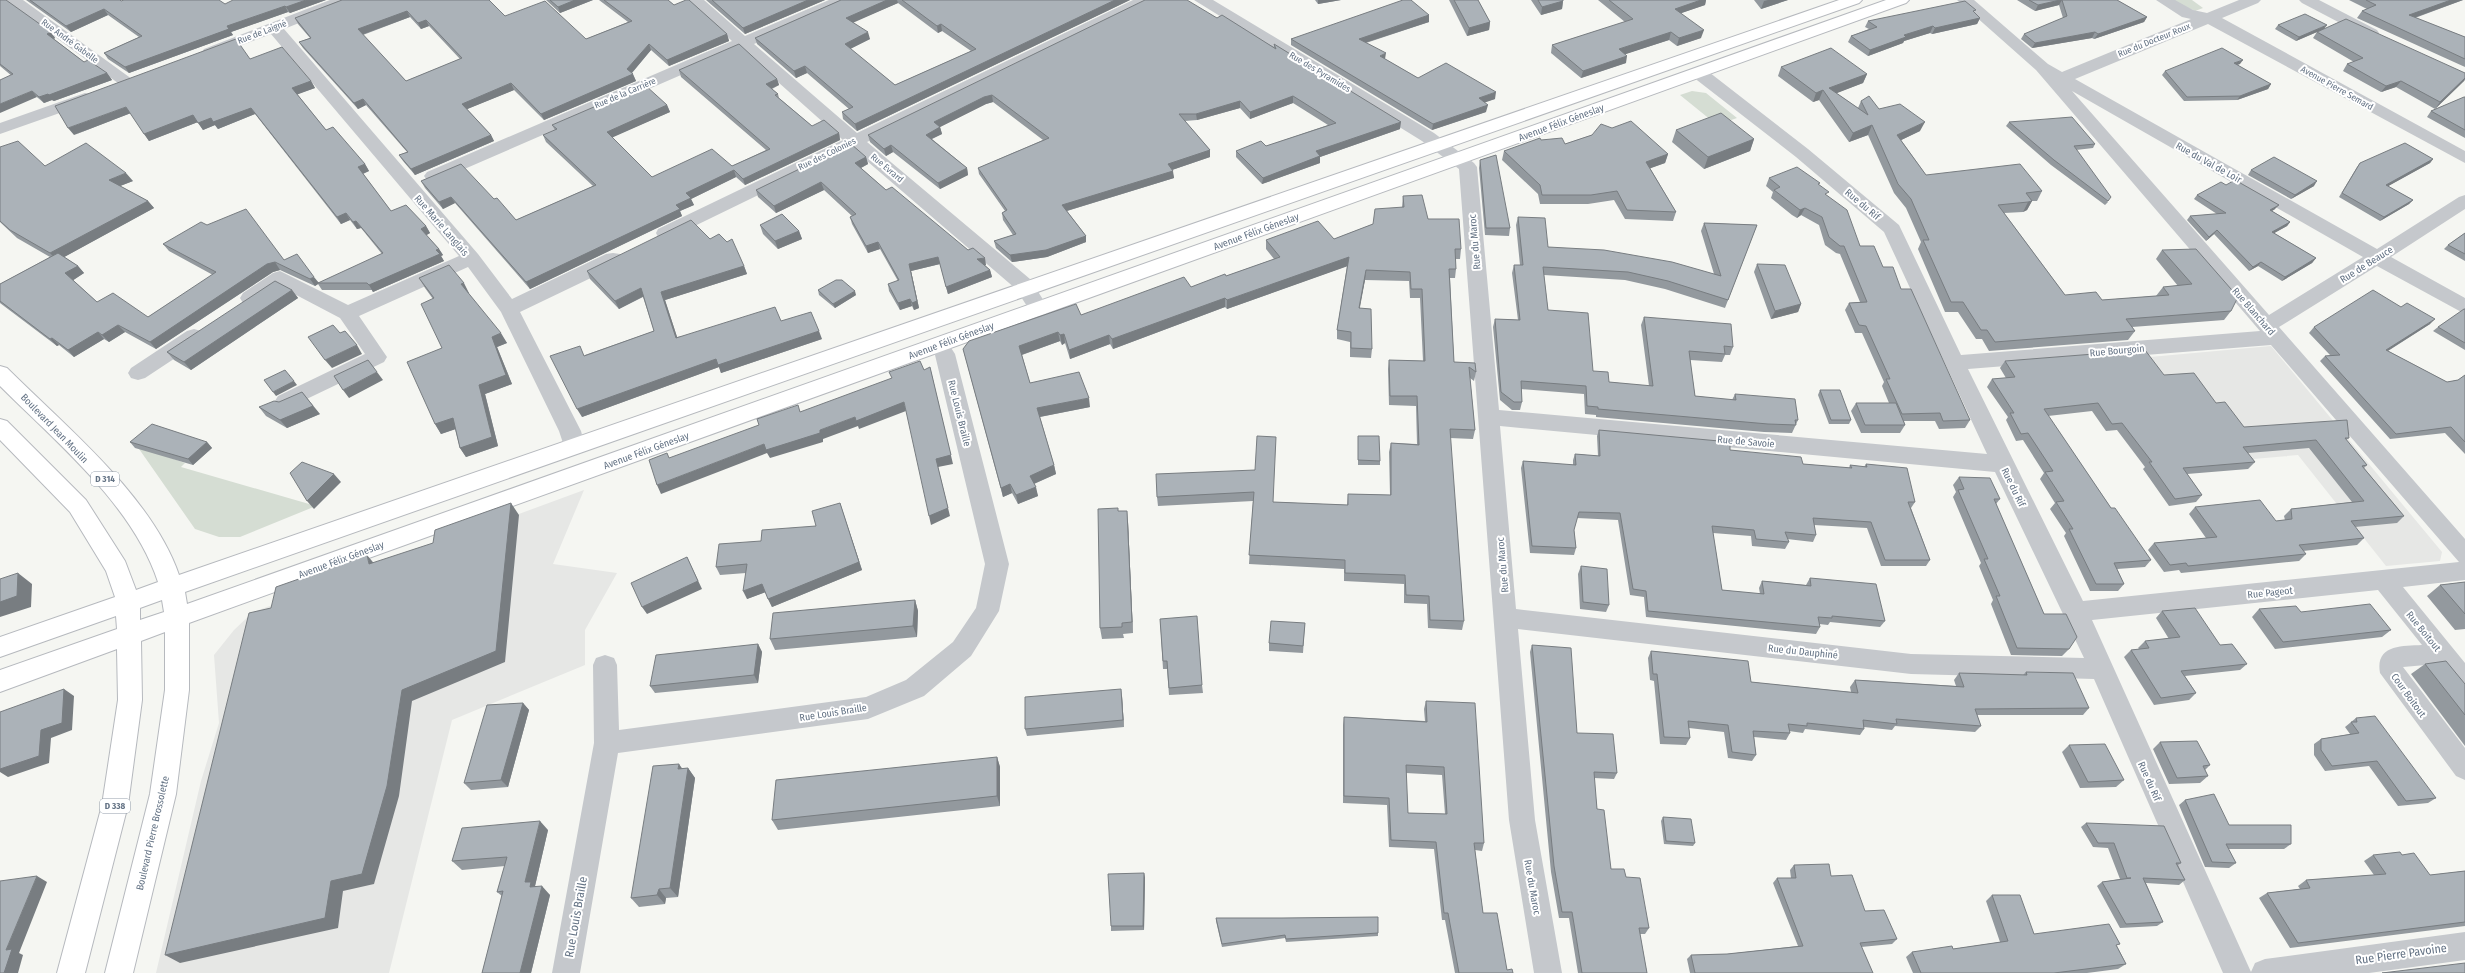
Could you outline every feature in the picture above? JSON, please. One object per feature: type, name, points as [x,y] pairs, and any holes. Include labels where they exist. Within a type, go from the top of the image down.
[{"type":"main road","name":"Avenue Félix Géneslay","points":[[0,647],[128,601],[1854,0]]},
{"type":"main road","name":"Avenue Félix Géneslay","points":[[0,681],[177,619],[1901,0]]},
{"type":"main road","name":"Boulevard Jean Moulin","points":[[0,373],[123,497],[162,559],[171,586],[177,619]]},
{"type":"main road","points":[[0,427],[78,506],[117,568],[128,601],[128,635]]},
{"type":"main road","name":"Boulevard Pierre Brossolette","points":[[119,973],[163,794],[177,690],[177,619]]},
{"type":"main road","name":"D 338","points":[[71,973],[115,805],[130,700],[128,635]]},
{"type":"street","name":"Rue André Gabelle","points":[[0,129],[121,85],[13,0]]},
{"type":"street","name":"Rue de Laigné","points":[[198,56],[344,0]]},
{"type":"street","name":"Rue Evrard","points":[[696,0],[855,141],[1026,288],[1039,309]]},
{"type":"street","name":"Rue de la Carrière","points":[[409,186],[742,41],[842,0]]},
{"type":"street","name":"Rue des Colonies","points":[[648,242],[1145,0]]},
{"type":"street","name":"Rue des Pyramides","points":[[1202,0],[1425,135],[1458,159]]},
{"type":"street","name":"Rue du Val de Loir","points":[[1965,0],[2052,75],[2465,307]]},
{"type":"street","name":"Avenue Pierre Semard","points":[[2164,0],[2188,14],[2209,18],[2465,158]]},
{"type":"street","points":[[2200,0],[2209,5],[2209,18]]},
{"type":"street","name":"Rue du Docteur Roux","points":[[2052,75],[2209,18],[2253,0]]},
{"type":"street","points":[[2307,0],[2388,40]]},
{"type":"street","name":"Rue Marie Langlais","points":[[274,27],[471,258],[510,309],[570,431],[574,446]]},
{"type":"street","name":"Rue du Rif","points":[[1698,73],[1802,153],[1892,229],[2002,464],[2076,612],[2100,669],[2237,973]]},
{"type":"street","name":"Rue Blanchard","points":[[2052,75],[2465,555]]},
{"type":"street","name":"Rue du Maroc","points":[[1458,159],[1468,167],[1490,417],[1522,820],[1548,973]]},
{"type":"street","name":"Rue de Beauce","points":[[2272,331],[2378,257],[2465,201]]},
{"type":"street","points":[[510,309],[626,252]]},
{"type":"street","points":[[348,312],[471,258]]},
{"type":"street","points":[[235,308],[280,278],[348,312],[377,357],[285,401]]},
{"type":"street","points":[[138,373],[209,326]]},
{"type":"street","name":"Rue Bourgoin","points":[[1956,363],[2272,331]]},
{"type":"street","name":"Rue Louis Braille","points":[[608,743],[868,708],[914,688],[962,649],[987,612],[997,564],[945,354],[939,345]]},
{"type":"street","name":"Rue de Savoie","points":[[1490,417],[2002,464]]},
{"type":"street","name":"Rue Pageot","points":[[2076,612],[2465,572]]},
{"type":"street","name":"Rue Boitout","points":[[2384,580],[2465,681]]},
{"type":"street","name":"Rue du Dauphiné","points":[[1506,618],[1912,664],[2100,669]]},
{"type":"street","name":"Cour Boitout","points":[[2443,653],[2398,657],[2390,662],[2392,673],[2465,768]]},
{"type":"street","name":"Rue Louis Braille","points":[[566,973],[608,743],[605,665]]},
{"type":"street","name":"Rue Pierre Pavoine","points":[[2265,973],[2465,946]]},
{"type":"shaded area","points":[[2170,0],[2192,0],[2203,8],[2195,11]]},
{"type":"shaded area","points":[[1692,91],[1706,93],[1737,118],[1717,125],[1680,95]]},
{"type":"shaded area","points":[[2271,346],[2442,552],[2440,561],[2386,566],[2298,455],[2207,463],[2150,357]]},
{"type":"shaded area","points":[[137,446],[185,463],[181,467],[316,506],[240,537],[219,537],[195,529]]},
{"type":"shaded area","points":[[584,490],[553,564],[617,573],[585,630],[585,665],[452,720],[389,973],[156,973],[201,781],[219,723],[214,655],[234,630],[253,612]]},
{"type":"building","points":[[0,0],[6,0],[51,32],[47,34],[84,62],[88,60],[107,73],[49,95],[39,97],[32,91],[0,104],[0,80],[13,74],[0,64]]},
{"type":"building","points":[[30,0],[219,0],[225,4],[233,0],[306,0],[227,26],[229,29],[125,67],[104,53],[142,36],[104,9],[66,26]]},
{"type":"building","points":[[342,0],[489,0],[505,16],[545,1],[586,39],[632,21],[604,0],[668,0],[674,5],[689,0],[727,34],[667,60],[649,44],[627,69],[633,74],[541,114],[511,83],[462,104],[491,135],[411,169],[399,155],[408,152],[363,99],[354,103],[299,42],[311,38],[295,18]],"holes":[[[407,11],[418,23],[426,20],[462,58],[406,81],[358,29]]]},
{"type":"building","points":[[550,0],[575,0],[558,7]]},
{"type":"building","points":[[712,0],[808,0],[743,28]]},
{"type":"building","points":[[841,0],[887,0],[846,18],[868,32],[845,44],[895,85],[976,49],[941,24],[937,26],[902,0],[1115,0],[855,124],[842,112],[853,107],[805,66],[794,71],[755,38]]},
{"type":"building","points":[[1145,0],[1187,0],[1217,18],[1222,15],[1276,49],[1274,44],[1401,122],[1316,151],[1320,156],[1263,178],[1236,151],[1261,141],[1266,146],[1336,123],[1293,96],[1250,112],[1240,101],[1196,114],[1179,114],[1210,150],[1168,164],[1173,171],[1062,205],[1086,236],[1046,250],[1010,255],[994,241],[1016,234],[1002,213],[1007,210],[978,168],[1049,138],[992,95],[984,97],[934,122],[940,127],[926,135],[967,168],[938,183],[891,145],[884,149],[868,135]]},
{"type":"building","points":[[1403,0],[1411,0],[1429,15],[1359,39],[1386,53],[1380,56],[1418,78],[1446,63],[1496,92],[1479,98],[1488,105],[1433,124],[1291,39]]},
{"type":"building","points":[[1454,0],[1478,0],[1490,22],[1469,28]]},
{"type":"building","points":[[1538,0],[1563,0],[1563,1],[1542,7]]},
{"type":"building","points":[[1609,0],[1701,0],[1675,9],[1704,30],[1679,38],[1671,32],[1619,49],[1627,56],[1583,71],[1552,45],[1633,19]]},
{"type":"building","points":[[2029,0],[2060,0],[2038,5]]},
{"type":"building","points":[[2062,0],[2117,0],[2147,17],[2098,34],[2095,32],[2035,43],[2024,34],[2067,16]]},
{"type":"building","points":[[2366,0],[2451,0],[2409,15],[2465,37],[2465,59],[2362,11],[2376,5]]},
{"type":"building","points":[[1965,1],[1976,10],[1973,11],[1980,18],[1935,28],[1933,26],[1904,35],[1906,37],[1870,50],[1851,36],[1877,27],[1868,21]]},
{"type":"building","points":[[2305,14],[2327,25],[2299,37],[2278,25]]},
{"type":"building","points":[[2346,19],[2465,73],[2465,78],[2440,102],[2401,81],[2386,86],[2347,64],[2363,58],[2317,32]]},
{"type":"building","points":[[236,39],[250,59],[282,47],[311,81],[292,88],[326,130],[333,127],[365,164],[358,167],[391,211],[406,205],[426,226],[421,229],[439,249],[436,250],[440,254],[369,285],[367,283],[318,283],[383,253],[356,221],[353,222],[346,213],[337,217],[251,108],[213,122],[211,118],[198,123],[193,115],[144,134],[126,107],[68,128],[55,106]]},
{"type":"building","points":[[739,44],[777,79],[766,84],[778,94],[775,95],[812,126],[824,120],[839,133],[743,179],[734,170],[686,193],[691,198],[676,205],[680,209],[526,282],[451,197],[439,202],[421,181],[461,164],[494,199],[497,198],[516,220],[596,185],[543,135],[557,129],[552,125],[645,85],[667,105],[607,132],[652,177],[712,149],[732,166],[770,149],[679,70]]},
{"type":"building","points":[[1831,48],[1867,74],[1829,88],[1868,115],[1861,101],[1869,96],[1879,109],[1900,104],[1925,122],[1897,135],[1926,175],[2020,164],[2042,191],[2026,193],[2032,201],[1998,205],[2065,295],[2096,292],[2102,300],[2169,295],[2163,287],[2192,284],[2162,250],[2196,249],[2238,297],[2231,311],[2126,319],[2135,331],[1995,342],[1987,330],[1981,330],[1963,302],[1951,302],[1923,240],[1929,240],[1911,199],[1898,184],[1872,125],[1853,133],[1823,90],[1816,93],[1781,67]]},
{"type":"building","points":[[2222,48],[2243,60],[2234,63],[2271,84],[2240,96],[2187,97],[2165,71]]},
{"type":"building","points":[[2464,97],[2465,130],[2431,111]]},
{"type":"building","points":[[1721,113],[1754,139],[1708,157],[1676,130]]},
{"type":"building","points":[[2072,117],[2095,144],[2074,146],[2111,197],[2108,201],[2054,160],[2009,122]]},
{"type":"building","points":[[1631,121],[1668,154],[1646,162],[1676,212],[1627,210],[1617,191],[1591,195],[1542,195],[1540,185],[1504,151],[1540,138],[1541,140],[1562,138],[1565,144],[1592,135],[1601,124],[1612,128]]},
{"type":"building","points":[[18,141],[45,166],[86,143],[126,173],[109,180],[148,201],[50,253],[10,230],[0,221],[0,147]]},
{"type":"building","points":[[2405,143],[2433,159],[2386,185],[2413,200],[2384,217],[2342,193],[2360,163]]},
{"type":"building","points":[[851,144],[866,157],[855,163],[886,190],[892,187],[968,250],[973,248],[985,258],[977,259],[990,270],[946,287],[938,257],[909,264],[917,301],[912,303],[910,299],[898,303],[888,284],[899,280],[878,242],[866,246],[850,217],[856,214],[821,182],[774,206],[756,190]]},
{"type":"building","points":[[1496,155],[1510,228],[1486,228],[1480,160]]},
{"type":"building","points":[[2274,157],[2317,181],[2295,195],[2251,170]]},
{"type":"building","points":[[1797,167],[1820,183],[1818,184],[1829,192],[1825,194],[1847,210],[1860,246],[1874,246],[1883,267],[1893,267],[1901,289],[1911,289],[1970,420],[1943,421],[1940,413],[1902,414],[1886,379],[1890,379],[1866,326],[1859,325],[1849,303],[1867,302],[1844,246],[1840,246],[1829,237],[1822,217],[1805,208],[1800,210],[1774,190],[1780,187],[1769,178]]},
{"type":"building","points":[[2235,180],[2279,205],[2270,210],[2290,222],[2272,232],[2316,258],[2285,277],[2261,262],[2253,267],[2217,230],[2209,237],[2190,216],[2226,213],[2197,195],[2221,182],[2226,185]]},
{"type":"building","points":[[1422,195],[1428,219],[1459,219],[1461,249],[1455,249],[1456,269],[1449,269],[1454,362],[1475,363],[1476,372],[1469,367],[1475,430],[1450,429],[1464,621],[1430,620],[1429,596],[1406,595],[1405,575],[1345,573],[1345,560],[1249,555],[1254,492],[1157,497],[1156,474],[1255,470],[1257,436],[1276,437],[1273,502],[1348,505],[1348,494],[1391,495],[1391,443],[1419,445],[1417,396],[1390,396],[1389,360],[1425,361],[1422,289],[1411,289],[1410,272],[1366,270],[1359,308],[1371,309],[1372,349],[1351,348],[1351,332],[1337,330],[1349,257],[1227,300],[1225,298],[1112,339],[1109,335],[1069,350],[1064,334],[1060,335],[1058,332],[1019,346],[1030,383],[1079,372],[1089,398],[1037,408],[1054,465],[1030,476],[1036,487],[1016,495],[1010,484],[1001,488],[963,349],[969,341],[1076,304],[1081,315],[1184,277],[1191,287],[1225,274],[1226,276],[1280,257],[1266,240],[1318,221],[1334,239],[1373,224],[1375,209],[1404,207],[1403,196]]},
{"type":"building","points":[[246,209],[284,260],[297,254],[314,277],[310,279],[275,262],[267,264],[150,342],[118,325],[102,335],[98,332],[68,350],[52,338],[50,339],[0,301],[0,284],[58,253],[78,266],[65,273],[97,302],[113,293],[148,317],[216,272],[163,244],[201,222],[207,225]]},
{"type":"building","points":[[782,214],[799,231],[775,241],[760,225]]},
{"type":"building","points":[[1518,217],[1545,218],[1548,247],[1604,250],[1672,262],[1721,276],[1704,223],[1757,225],[1728,300],[1668,281],[1628,272],[1543,267],[1548,310],[1588,313],[1593,371],[1608,372],[1609,382],[1653,386],[1644,317],[1731,324],[1733,347],[1724,346],[1725,354],[1689,351],[1695,396],[1736,400],[1735,394],[1795,399],[1798,420],[1795,420],[1796,425],[1768,424],[1598,409],[1598,407],[1587,406],[1586,386],[1521,381],[1522,402],[1514,402],[1501,392],[1495,319],[1520,320],[1514,265],[1523,265]]},
{"type":"building","points":[[691,220],[710,239],[719,234],[727,242],[732,239],[744,266],[661,292],[676,338],[775,307],[781,321],[811,312],[819,331],[718,365],[716,359],[577,409],[550,356],[580,346],[584,356],[654,331],[641,288],[615,301],[587,271]]},
{"type":"building","points":[[2465,233],[2465,254],[2448,245]]},
{"type":"building","points":[[1757,264],[1785,265],[1801,304],[1775,311]]},
{"type":"building","points":[[449,265],[464,283],[461,284],[501,333],[492,337],[506,375],[479,385],[492,437],[460,448],[453,418],[435,424],[407,362],[442,348],[421,304],[434,298],[419,278]]},
{"type":"building","points":[[836,280],[842,280],[855,291],[833,304],[818,290]]},
{"type":"building","points":[[275,281],[292,290],[184,362],[167,352]]},
{"type":"building","points":[[2373,290],[2401,307],[2407,303],[2435,319],[2386,350],[2447,382],[2458,380],[2465,375],[2465,442],[2451,427],[2396,434],[2325,356],[2340,355],[2314,327]]},
{"type":"building","points":[[2465,309],[2465,343],[2438,327]]},
{"type":"building","points":[[333,325],[340,333],[345,331],[357,345],[325,360],[308,337]]},
{"type":"building","points":[[2145,350],[2164,375],[2194,373],[2216,403],[2225,402],[2244,427],[2347,420],[2349,438],[2345,438],[2367,465],[2362,466],[2404,516],[2351,521],[2364,538],[2299,545],[2306,554],[2188,566],[2186,563],[2170,565],[2154,543],[2217,537],[2195,507],[2260,500],[2276,521],[2292,519],[2291,509],[2364,501],[2316,440],[2243,447],[2255,462],[2183,468],[2202,495],[2175,499],[2149,462],[2152,462],[2122,423],[2112,424],[2098,403],[2044,409],[2111,508],[2115,508],[2151,560],[2114,563],[2124,584],[2096,584],[2069,529],[2073,529],[2056,502],[2064,501],[2045,472],[2053,471],[2028,433],[2021,434],[2010,413],[2014,413],[1992,379],[2015,377],[2005,361]]},
{"type":"building","points":[[368,360],[377,372],[343,390],[334,376]]},
{"type":"building","points":[[920,361],[924,370],[930,367],[951,455],[936,459],[948,508],[929,516],[904,402],[856,421],[855,417],[820,430],[820,433],[766,450],[764,444],[657,485],[649,460],[667,453],[669,458],[759,425],[757,419],[798,405],[800,412],[892,378],[889,372]]},
{"type":"building","points":[[285,370],[294,381],[273,392],[264,380]]},
{"type":"building","points":[[1820,390],[1840,390],[1851,420],[1831,420]]},
{"type":"building","points":[[302,392],[313,406],[280,420],[259,407],[274,401],[279,402]]},
{"type":"building","points":[[1856,403],[1896,403],[1905,425],[1865,425]]},
{"type":"building","points":[[152,424],[207,442],[188,459],[130,442]]},
{"type":"building","points":[[1599,430],[1730,442],[1730,450],[1801,457],[1803,464],[1852,468],[1850,465],[1867,467],[1866,464],[1907,468],[1915,502],[1908,502],[1930,560],[1885,560],[1871,522],[1813,518],[1816,535],[1785,532],[1789,542],[1756,539],[1754,530],[1712,526],[1722,590],[1764,594],[1762,581],[1811,586],[1810,578],[1876,584],[1885,621],[1832,616],[1832,618],[1818,617],[1820,627],[1648,611],[1646,591],[1633,589],[1620,513],[1579,512],[1574,530],[1576,548],[1532,546],[1523,461],[1576,465],[1575,454],[1600,456]]},
{"type":"building","points":[[1358,436],[1379,436],[1380,461],[1358,460]]},
{"type":"building","points":[[302,462],[334,474],[307,501],[290,473]]},
{"type":"building","points":[[1959,477],[1990,478],[2000,499],[1994,499],[2044,614],[2066,614],[2077,637],[2069,649],[2017,648],[1996,596],[2000,596],[1984,559],[1988,559],[1958,490],[1964,489]]},
{"type":"building","points":[[511,503],[496,651],[402,690],[387,786],[362,874],[331,881],[325,918],[165,955],[249,613],[271,608],[276,587],[367,555],[369,564],[433,543],[435,530]]},
{"type":"building","points":[[840,503],[859,562],[768,599],[762,584],[743,591],[747,564],[716,567],[719,544],[761,541],[762,530],[816,526],[812,511]]},
{"type":"building","points":[[1118,508],[1118,511],[1127,511],[1132,622],[1122,623],[1122,627],[1100,628],[1098,509]]},
{"type":"building","points":[[687,557],[698,581],[642,607],[631,583]]},
{"type":"building","points":[[1581,566],[1607,569],[1609,605],[1583,602]]},
{"type":"building","points":[[18,573],[17,596],[0,602],[0,579]]},
{"type":"building","points":[[2465,582],[2465,614],[2440,585]]},
{"type":"building","points":[[915,600],[913,626],[770,639],[773,613]]},
{"type":"building","points":[[2370,604],[2391,630],[2283,642],[2259,609],[2296,606],[2301,612]]},
{"type":"building","points":[[2195,608],[2220,645],[2232,644],[2247,664],[2181,671],[2196,693],[2161,698],[2131,650],[2149,648],[2145,641],[2180,637],[2162,611]]},
{"type":"building","points":[[1197,616],[1202,685],[1169,688],[1167,661],[1163,661],[1160,619]]},
{"type":"building","points":[[1271,621],[1305,623],[1303,646],[1269,643]]},
{"type":"building","points":[[758,644],[754,675],[650,686],[656,655]]},
{"type":"building","points":[[1532,645],[1571,648],[1577,733],[1613,734],[1617,773],[1594,772],[1597,809],[1604,810],[1611,869],[1624,869],[1626,877],[1640,878],[1649,928],[1639,928],[1647,973],[1582,973],[1572,912],[1562,912],[1554,866]]},
{"type":"building","points":[[1651,651],[1748,661],[1751,682],[1858,693],[1855,680],[1964,687],[1959,673],[2027,675],[2026,672],[2073,673],[2089,708],[1975,709],[1981,726],[1896,719],[1897,724],[1863,720],[1864,729],[1807,723],[1807,726],[1788,724],[1790,733],[1753,731],[1756,755],[1732,752],[1728,725],[1688,721],[1690,738],[1664,737],[1657,674],[1653,674]]},
{"type":"building","points":[[2446,661],[2465,684],[2465,715],[2425,664]]},
{"type":"building","points":[[64,689],[62,723],[41,730],[39,756],[0,769],[0,712]]},
{"type":"building","points":[[1121,689],[1123,720],[1025,729],[1025,697]]},
{"type":"building","points":[[1426,701],[1475,703],[1484,843],[1474,843],[1483,913],[1497,913],[1507,970],[1512,969],[1513,973],[1459,973],[1448,913],[1444,913],[1436,842],[1391,840],[1389,798],[1344,796],[1344,717],[1427,722]],"holes":[[[1406,765],[1444,767],[1447,814],[1408,813]]]},
{"type":"building","points":[[523,703],[501,780],[464,783],[487,705]]},
{"type":"building","points":[[2375,716],[2436,798],[2406,801],[2377,761],[2332,766],[2321,750],[2321,739],[2359,733],[2351,722],[2357,722],[2356,718]]},
{"type":"building","points":[[2197,741],[2210,765],[2203,766],[2208,776],[2177,778],[2160,742]]},
{"type":"building","points":[[2105,744],[2124,780],[2088,782],[2069,745]]},
{"type":"building","points":[[997,757],[997,796],[772,820],[776,780]]},
{"type":"building","points":[[679,764],[678,769],[688,768],[670,888],[659,889],[657,895],[631,898],[653,766]]},
{"type":"building","points":[[2214,794],[2229,825],[2291,825],[2291,844],[2226,844],[2236,863],[2212,862],[2185,800]]},
{"type":"building","points":[[1663,817],[1691,819],[1695,843],[1666,841]]},
{"type":"building","points":[[540,821],[525,882],[531,882],[530,887],[542,886],[520,973],[482,973],[503,891],[497,892],[507,857],[452,861],[462,828]]},
{"type":"building","points":[[2086,823],[2164,826],[2181,863],[2176,863],[2185,880],[2143,878],[2163,922],[2126,924],[2102,882],[2131,878],[2127,878],[2114,843],[2098,843]]},
{"type":"building","points":[[2400,852],[2402,855],[2414,853],[2430,875],[2465,871],[2465,922],[2298,943],[2267,893],[2310,888],[2306,880],[2386,874],[2373,855]]},
{"type":"building","points":[[1829,864],[1831,876],[1852,875],[1865,911],[1884,910],[1897,939],[1860,943],[1873,973],[1695,973],[1691,955],[1727,954],[1803,946],[1777,878],[1796,878],[1794,865]]},
{"type":"building","points":[[1144,873],[1143,926],[1111,926],[1108,874]]},
{"type":"building","points":[[37,876],[6,950],[12,949],[4,973],[0,973],[0,881]]},
{"type":"building","points":[[1992,895],[2020,895],[2034,934],[2109,924],[2120,944],[2116,945],[2126,964],[2054,973],[1921,973],[1912,952],[1952,946],[1953,949],[2008,941]]},
{"type":"building","points":[[1378,917],[1378,933],[1286,939],[1285,935],[1222,944],[1216,918],[1282,918]]},
{"type":"building","points":[[2465,963],[2465,973],[2382,973]]}]
